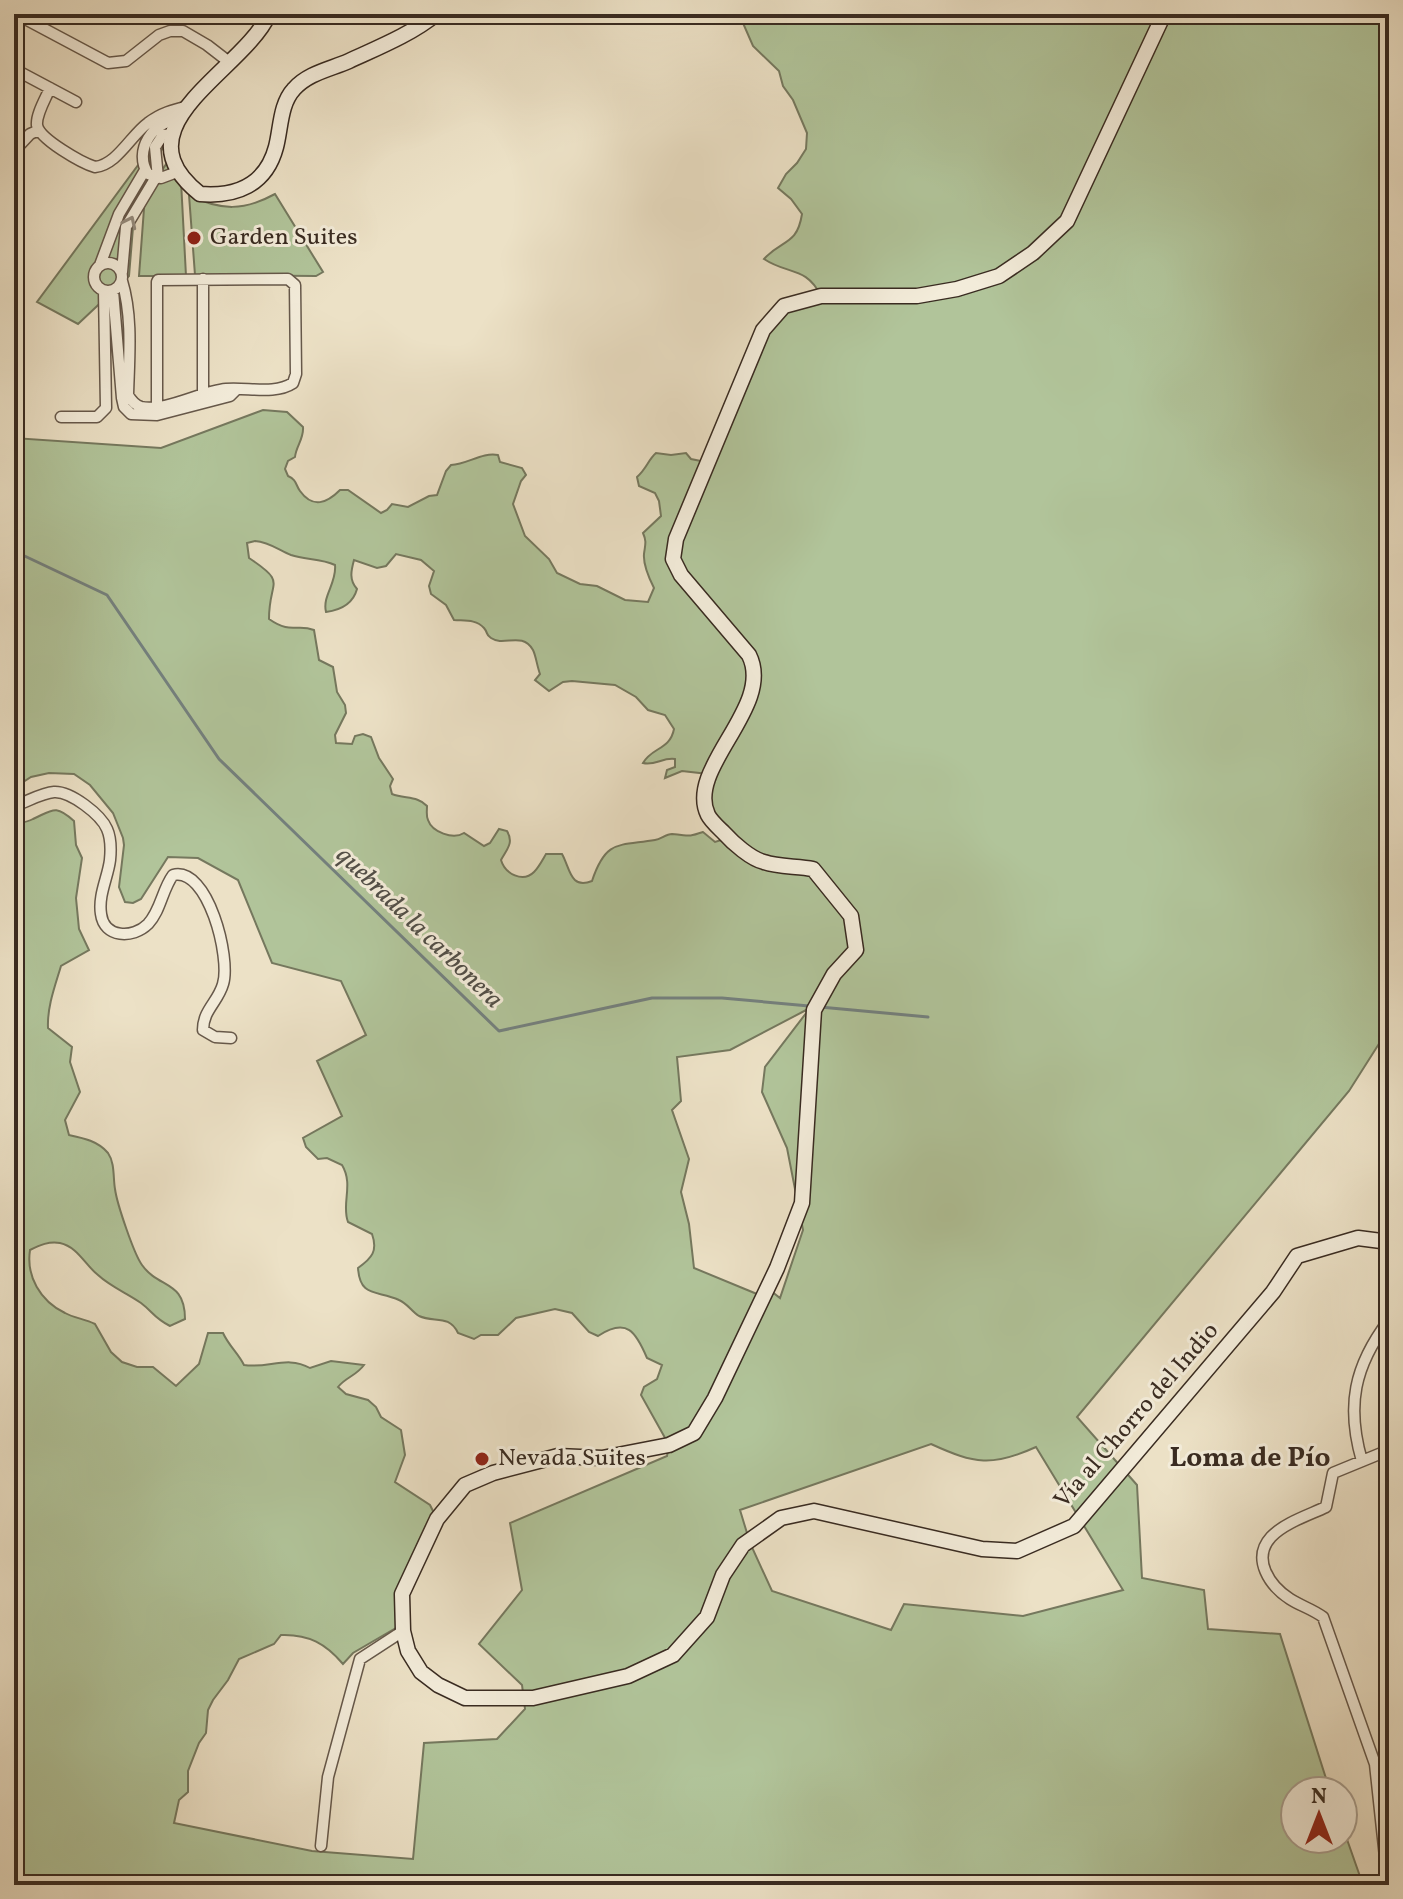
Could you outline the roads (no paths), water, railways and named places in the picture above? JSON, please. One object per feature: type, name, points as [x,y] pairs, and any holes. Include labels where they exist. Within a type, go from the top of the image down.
[{"type":"street","points":[[16,14],[108,63],[126,61],[159,35],[170,31],[183,31],[229,62]]},
{"type":"street","points":[[269,14],[257,36],[189,106],[176,127],[171,159],[177,172],[200,194],[236,193],[248,187],[265,170],[272,158],[285,103],[294,89],[308,77],[360,55],[436,14]]},
{"type":"street","name":"Vía al Chorro del Indio","points":[[1164,14],[1067,221],[1033,253],[999,276],[957,289],[917,296],[821,296],[784,306],[763,330],[676,539],[673,559],[681,575],[749,655],[754,666],[747,704],[708,774],[704,796],[708,816],[729,838],[763,862],[813,869],[851,916],[856,950],[834,974],[814,1010],[802,1203],[777,1268],[715,1398],[694,1433],[669,1445],[602,1458],[558,1456],[493,1473],[465,1485],[437,1519],[402,1594],[403,1631],[408,1651],[421,1672],[438,1685],[465,1698],[533,1698],[628,1676],[673,1655],[707,1617],[723,1575],[743,1545],[781,1518],[814,1511],[982,1549],[1017,1551],[1046,1540],[1074,1526],[1273,1292],[1297,1256],[1358,1238],[1389,1242]]},
{"type":"street","points":[[14,69],[76,102]]},
{"type":"street","points":[[50,88],[37,121],[39,130],[47,139],[91,166],[109,163],[145,125],[163,113],[189,106]]},
{"type":"street","points":[[124,342],[108,291],[96,285],[93,277],[119,214],[145,170],[146,141],[167,120],[176,127]]},
{"type":"street","points":[[157,411],[157,282],[160,279],[288,279],[295,285],[296,374],[293,383],[280,388],[236,390],[230,396],[202,399],[157,411],[131,414],[124,407],[127,300],[122,277],[126,227],[157,178],[155,147],[163,135],[176,127]]},
{"type":"street","points":[[14,151],[30,134],[39,130]]},
{"type":"street","points":[[145,170],[157,178],[177,172]]},
{"type":"street","points":[[100,265],[113,263],[122,277]]},
{"type":"street","points":[[61,417],[97,417],[106,408],[108,291],[122,277]]},
{"type":"street","points":[[202,399],[203,279]]},
{"type":"street","points":[[14,806],[51,792],[64,792],[77,798],[106,827],[110,861],[101,915],[113,932],[127,935],[145,926],[154,915],[173,875],[180,873],[192,879],[221,935],[225,955],[224,983],[205,1013],[203,1030],[215,1037],[231,1038]]},
{"type":"street","points":[[1362,1461],[1354,1432],[1354,1404],[1360,1370],[1373,1341],[1389,1320]]},
{"type":"street","points":[[1389,1450],[1333,1473],[1326,1507],[1271,1537],[1264,1549],[1262,1566],[1267,1578],[1290,1599],[1323,1617],[1375,1764],[1385,1857],[1389,1861]]},
{"type":"street","points":[[321,1846],[328,1777],[360,1659],[403,1631]]},
{"type":"waterway","name":"quebrada la carbonera","points":[[14,551],[107,595],[219,759],[499,1031],[652,998],[722,998],[809,1006]]},
{"type":"waterway","name":"quebrada la carbonera","points":[[820,1007],[928,1017]]},
{"type":"place","name":"Garden Suites","points":[[194,238]]},
{"type":"place","name":"Nevada Suites","points":[[482,1459]]},
{"type":"district","name":"Loma de Pío","points":[[1250,1458]]}]
